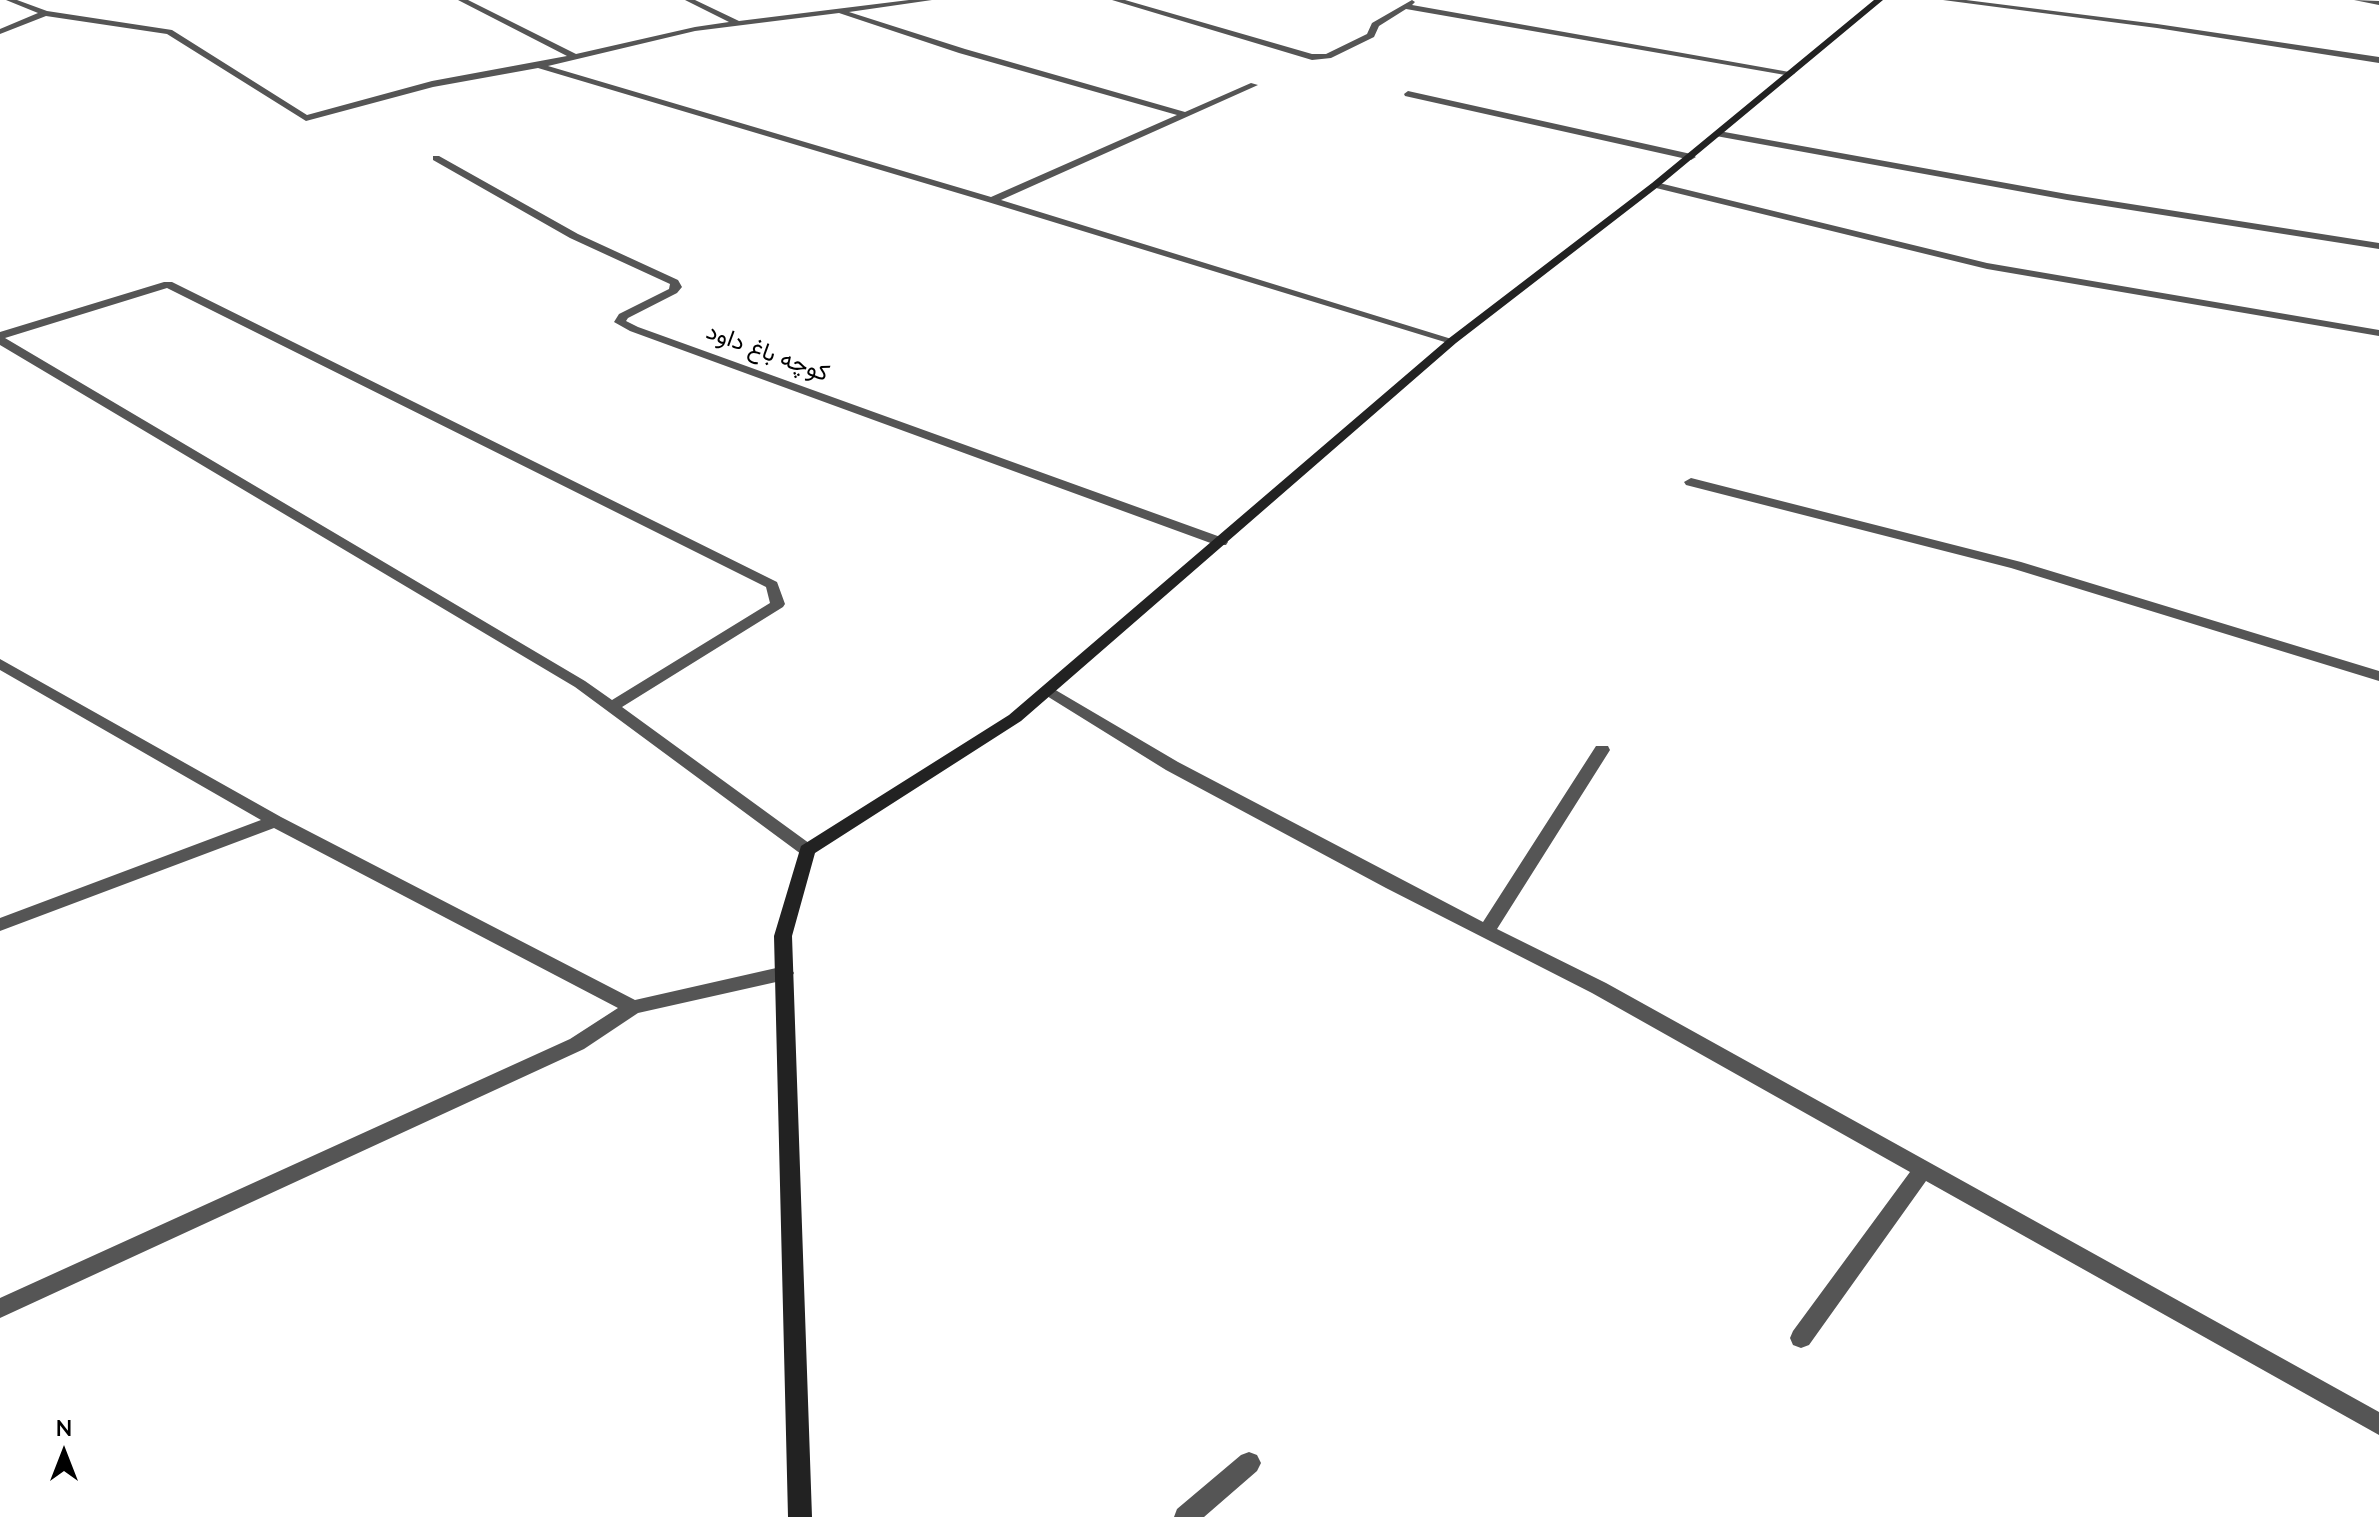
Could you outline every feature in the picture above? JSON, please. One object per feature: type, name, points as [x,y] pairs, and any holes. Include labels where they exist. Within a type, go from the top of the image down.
[{"type":"street","points":[[10,0],[45,13],[169,32],[306,118],[432,84],[537,66],[695,29],[928,0]]},
{"type":"street","points":[[462,0],[575,57]]},
{"type":"street","points":[[689,0],[739,24]]},
{"type":"street","points":[[847,0],[862,8]]},
{"type":"street","points":[[1116,0],[1321,57],[1371,35],[1375,25],[1413,0]]},
{"type":"street","points":[[800,1517],[783,936],[807,850],[1015,718],[1452,341],[1691,157],[1879,0]]},
{"type":"street","points":[[1947,0],[2157,26],[2379,60]]},
{"type":"street","points":[[2358,0],[2379,3]]},
{"type":"street","points":[[1404,6],[1791,73]]},
{"type":"street","points":[[838,11],[1186,115]]},
{"type":"street","points":[[0,32],[45,13]]},
{"type":"street","points":[[537,66],[992,200],[1452,341]]},
{"type":"street","points":[[992,200],[1254,85]]},
{"type":"street","points":[[1408,94],[1691,157]]},
{"type":"street","points":[[1719,134],[2067,197],[2379,246]]},
{"type":"street","name":"کوچه باغ داود","points":[[436,158],[574,236],[674,282],[677,287],[673,291],[623,316],[620,322],[634,329],[1221,542]]},
{"type":"street","points":[[1655,185],[1987,266],[2379,333]]},
{"type":"street","points":[[0,338],[168,284],[772,585],[778,604],[611,707]]},
{"type":"street","points":[[0,338],[580,684],[807,850]]},
{"type":"street","points":[[1691,482],[2016,565],[2379,676]]},
{"type":"street","points":[[0,664],[275,821],[633,1007]]},
{"type":"street","points":[[1047,690],[1172,766],[1392,884],[1612,996],[2379,1424]]},
{"type":"street","points":[[1487,931],[1602,750]]},
{"type":"street","points":[[0,925],[275,821]]},
{"type":"street","points":[[0,1308],[577,1044],[633,1007],[785,973]]},
{"type":"street","points":[[1801,1338],[1923,1170]]},
{"type":"street","points":[[1186,1517],[1249,1463]]}]
